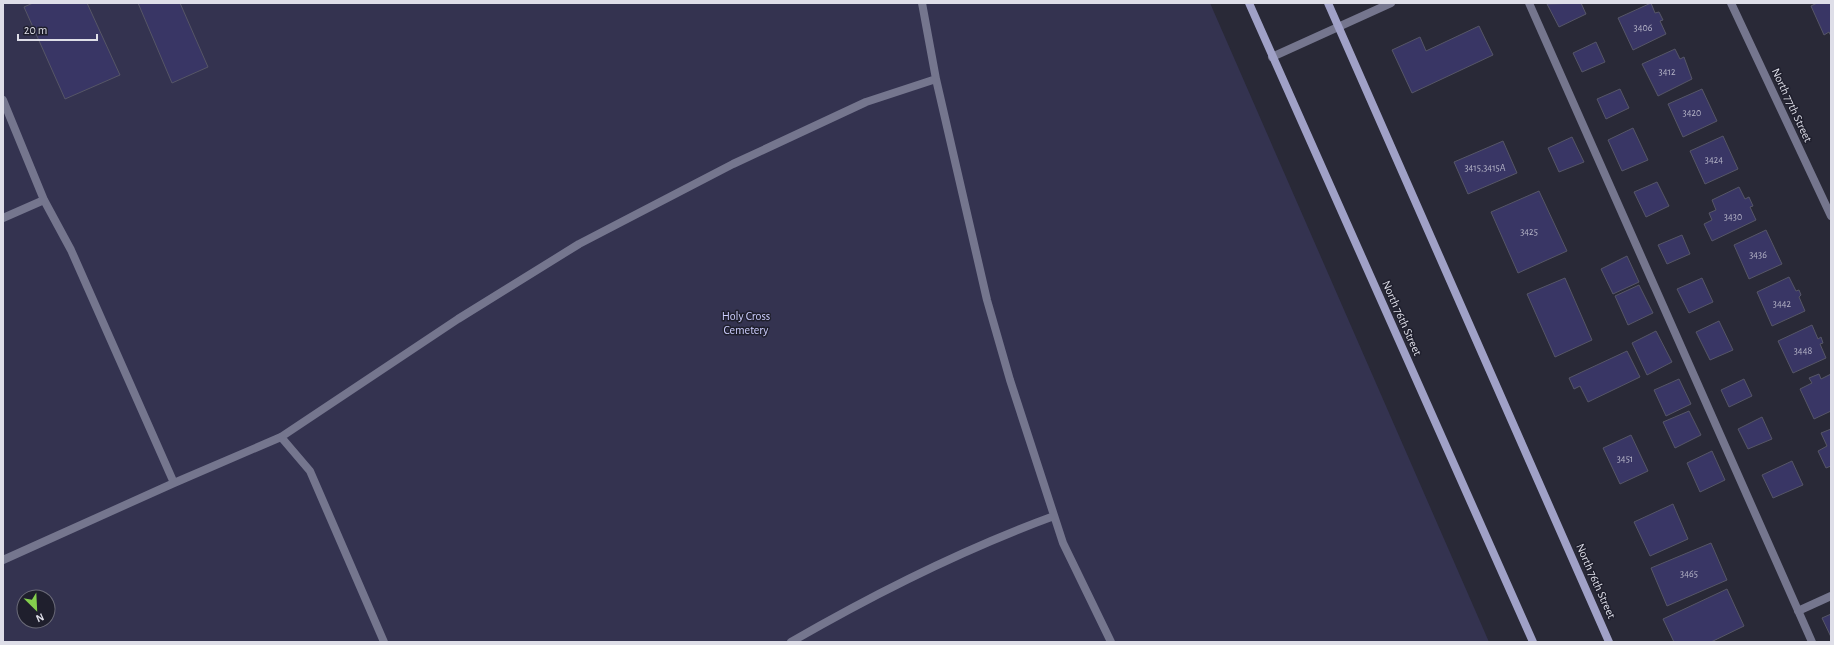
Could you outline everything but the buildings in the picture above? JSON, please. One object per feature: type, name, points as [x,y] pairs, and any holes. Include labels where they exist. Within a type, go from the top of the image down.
[{"type":"main road","name":"North 76th Street","points":[[1249,3],[1533,642]]},
{"type":"main road","name":"North 76th Street","points":[[1328,3],[1610,642]]},
{"type":"street","points":[[922,3],[936,79],[987,300],[1010,380],[1063,543],[1110,642]]},
{"type":"street","points":[[1272,57],[1391,3]]},
{"type":"street","points":[[1529,3],[1812,642]]},
{"type":"street","name":"North 77th Street","points":[[1731,3],[1831,216]]},
{"type":"street","points":[[3,560],[174,482],[281,437],[458,319],[579,244],[733,164],[866,102],[936,79]]},
{"type":"street","points":[[3,100],[44,200],[71,250],[174,482]]},
{"type":"street","points":[[3,218],[44,200]]},
{"type":"street","points":[[281,437],[310,471],[384,642]]},
{"type":"street","points":[[791,642],[857,605],[1007,533],[1054,516]]},
{"type":"street","points":[[1798,611],[1831,596]]},
{"type":"green space","name":"Holy Cross Cemetery","points":[[3,3],[1210,3],[1489,642],[3,642]]}]
